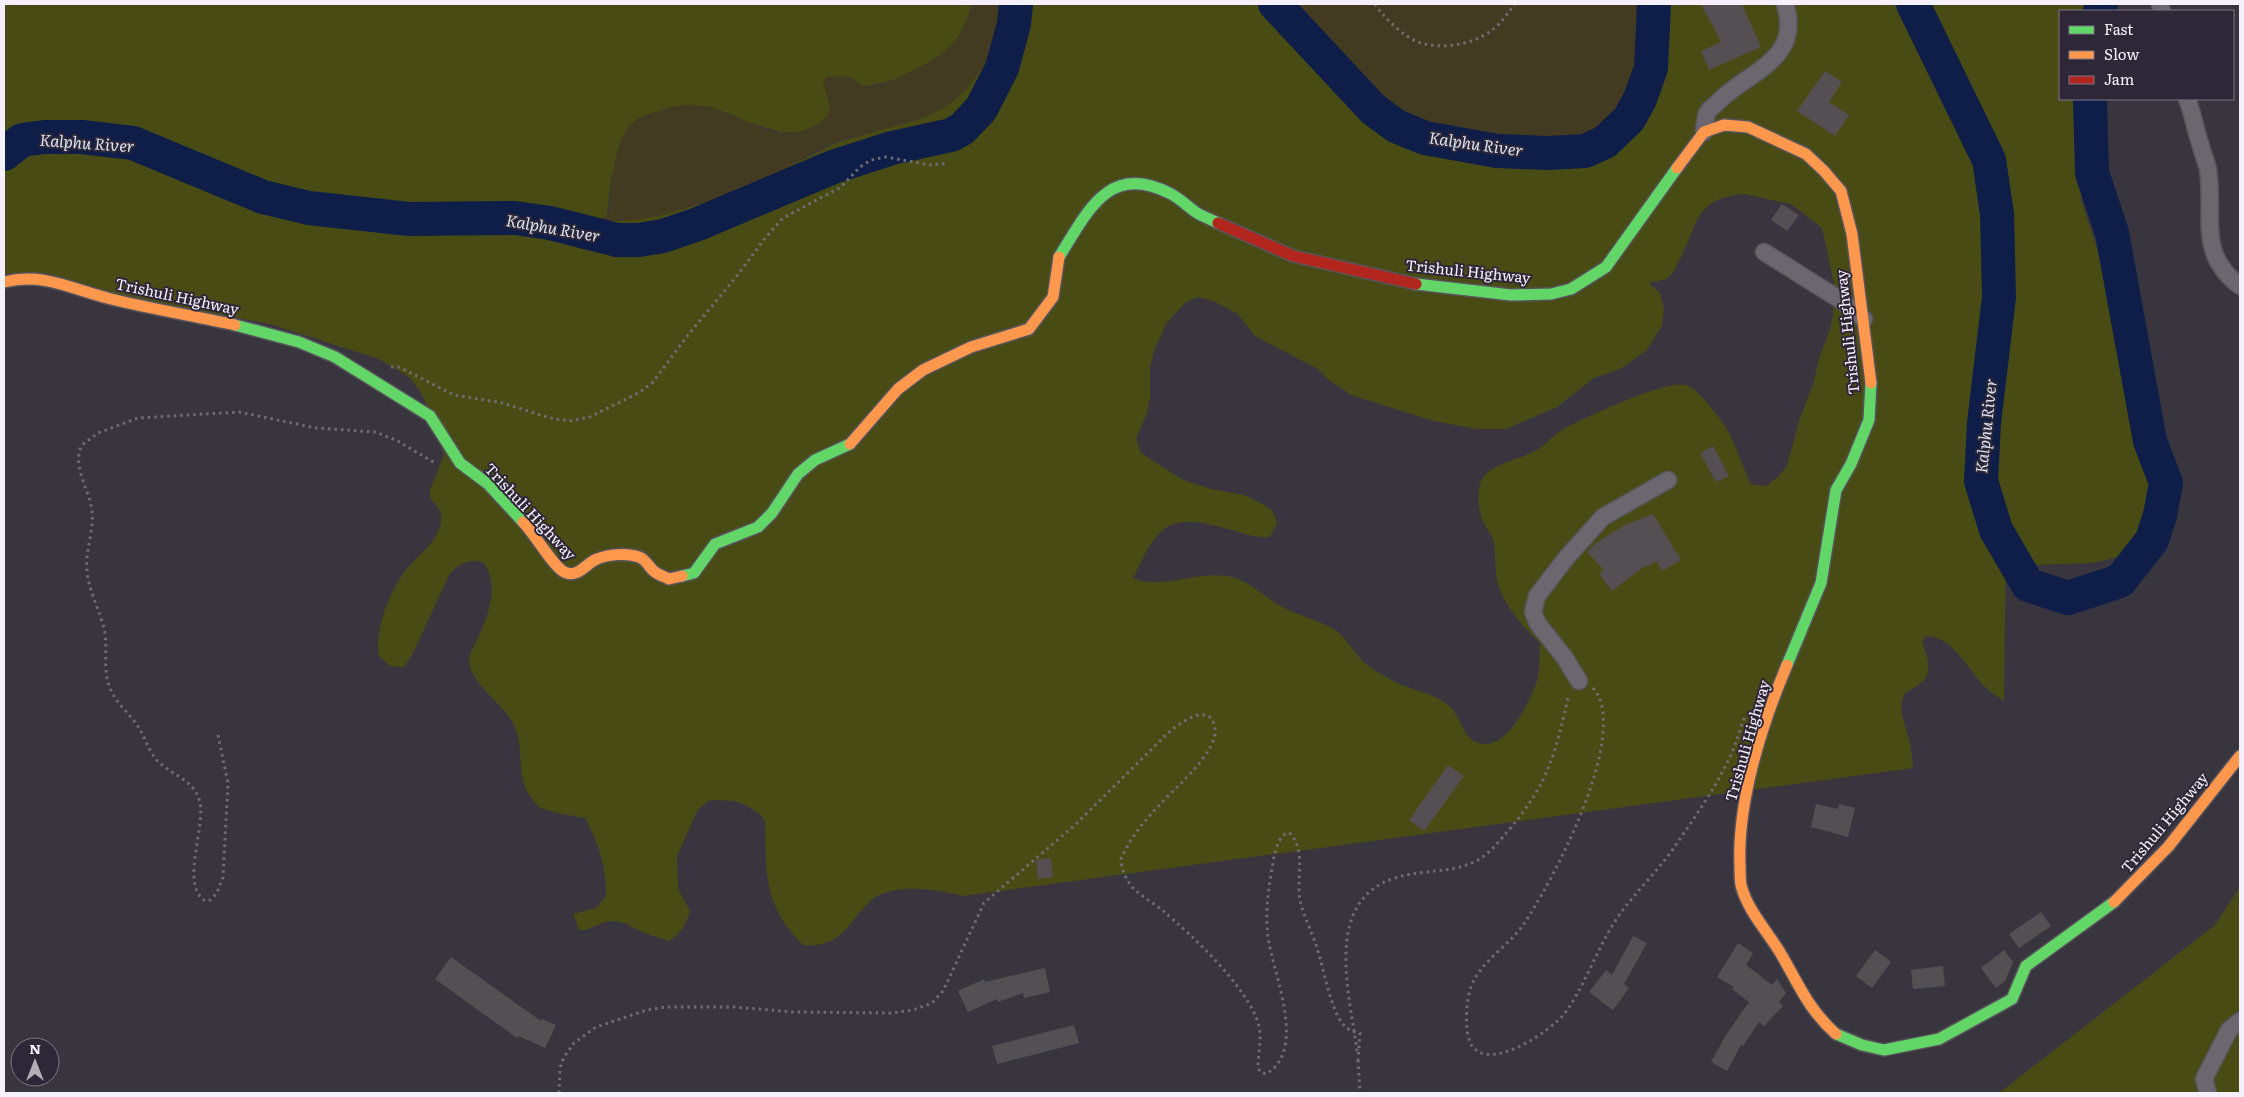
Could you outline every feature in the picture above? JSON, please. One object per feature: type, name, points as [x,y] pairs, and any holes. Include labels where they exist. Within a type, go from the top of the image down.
[{"type":"street","points":[[1704,132],[1707,113],[1725,94],[1771,63],[1780,53],[1787,38],[1788,14],[1785,4]]},
{"type":"street","points":[[2187,100],[2208,169],[2209,231],[2212,250],[2219,265],[2240,286]]},
{"type":"street","name":"Trishuli Highway","points":[[4,282],[16,278],[40,278],[111,299],[260,330],[299,342],[335,357],[430,416],[460,463],[488,484],[534,535],[555,565],[564,572],[572,574],[582,570],[596,559],[611,555],[630,555],[642,557],[655,572],[669,578],[694,572],[715,544],[758,527],[772,513],[798,474],[815,460],[848,446],[898,389],[923,370],[971,346],[1029,329],[1053,297],[1058,259],[1088,211],[1109,189],[1123,183],[1151,186],[1170,193],[1198,214],[1292,256],[1403,282],[1511,295],[1551,294],[1571,289],[1606,267],[1704,132],[1724,125],[1748,127],[1806,154],[1824,170],[1841,191],[1852,234],[1871,380],[1869,420],[1851,464],[1836,490],[1821,583],[1773,698],[1750,780],[1739,838],[1741,885],[1749,903],[1781,954],[1805,1000],[1835,1034],[1862,1045],[1884,1050],[1939,1039],[1964,1027],[1988,1011],[2012,999],[2026,966],[2106,910],[2139,879],[2168,847],[2240,756]]},
{"type":"street","points":[[1764,252],[1829,292],[1864,319]]},
{"type":"street","points":[[1579,681],[1565,658],[1538,624],[1533,612],[1537,596],[1567,557],[1603,517],[1668,480]]},
{"type":"street","points":[[2208,1093],[2204,1079],[2229,1030],[2240,1021]]},
{"type":"path","points":[[1375,4],[1384,18],[1417,42],[1448,46],[1471,42],[1493,30],[1515,4]]},
{"type":"path","points":[[382,367],[399,367],[454,395],[503,402],[550,418],[569,421],[590,417],[640,392],[653,382],[688,334],[783,218],[841,187],[860,167],[871,160],[886,157],[930,165],[948,163]]},
{"type":"path","points":[[218,735],[228,784],[223,877],[217,893],[210,900],[205,901],[198,894],[195,878],[195,854],[201,809],[197,794],[187,782],[154,758],[138,726],[112,693],[106,677],[105,634],[87,571],[92,510],[79,461],[82,445],[98,433],[138,418],[239,412],[316,428],[376,432],[396,440],[419,455],[439,464]]},
{"type":"path","points":[[1360,1093],[1345,946],[1349,928],[1357,908],[1363,897],[1384,882],[1407,875],[1453,868],[1474,862],[1485,856],[1533,799],[1544,780],[1558,744],[1572,685],[1579,681],[1587,683],[1595,689],[1603,706],[1605,720],[1600,753],[1578,821],[1540,897],[1523,925],[1481,970],[1471,986],[1467,1004],[1469,1037],[1471,1045],[1476,1050],[1487,1054],[1499,1054],[1510,1051],[1544,1031],[1565,1013],[1612,926],[1645,881],[1671,851],[1710,793],[1733,750],[1746,714]]},
{"type":"path","points":[[559,1093],[560,1068],[564,1057],[574,1044],[596,1027],[647,1010],[665,1007],[734,1007],[794,1012],[892,1013],[913,1010],[932,1003],[943,991],[984,903],[1076,824],[1166,734],[1186,719],[1196,715],[1204,715],[1212,720],[1215,730],[1213,741],[1190,774],[1153,812],[1134,836],[1121,859],[1123,872],[1136,891],[1184,930],[1220,966],[1239,989],[1258,1024],[1260,1035],[1258,1067],[1260,1072],[1266,1074],[1279,1063],[1287,1044],[1283,1006],[1268,938],[1267,916],[1270,880],[1277,846],[1283,835],[1286,833],[1291,834],[1299,850],[1298,885],[1305,918],[1316,946],[1338,1017],[1344,1027],[1352,1032],[1360,1033],[1358,1060]]},
{"type":"green space","points":[[4,4],[972,4],[963,28],[953,45],[941,56],[919,69],[895,79],[871,85],[860,86],[853,79],[824,83],[830,107],[828,116],[816,126],[798,132],[781,132],[747,122],[612,173],[607,215],[610,221],[629,220],[668,213],[796,163],[835,143],[908,122],[1004,14],[1005,4],[1295,4],[1306,24],[1339,64],[1360,83],[1405,114],[1428,125],[1458,134],[1487,138],[1553,142],[1574,137],[1620,113],[1634,59],[1637,4],[2095,4],[2094,10],[2059,10],[2059,100],[2081,100],[2081,200],[2111,291],[2152,501],[2146,532],[2123,556],[2092,563],[2031,565],[2006,542],[2004,701],[1985,687],[1952,648],[1936,637],[1926,636],[1922,642],[1928,659],[1928,672],[1921,683],[1905,693],[1901,709],[1910,744],[1913,768],[963,896],[931,890],[896,890],[872,900],[837,937],[823,944],[814,945],[803,945],[780,916],[774,902],[769,888],[767,873],[765,821],[761,815],[746,805],[734,801],[708,801],[697,811],[677,856],[678,889],[690,911],[682,929],[668,941],[616,921],[605,922],[589,929],[579,930],[573,914],[596,908],[606,896],[605,875],[601,856],[585,818],[546,810],[537,805],[529,795],[524,785],[519,744],[513,723],[481,686],[471,669],[470,656],[491,602],[491,582],[489,572],[484,563],[479,561],[466,562],[450,573],[413,653],[404,667],[390,666],[379,656],[379,633],[391,595],[404,573],[434,540],[440,528],[440,511],[430,498],[430,490],[444,455],[426,403],[419,390],[409,377],[379,359],[270,324],[4,274]],"holes":[[[1744,194],[1791,204],[1822,228],[1834,283],[1833,315],[1830,329],[1799,421],[1787,466],[1778,477],[1766,486],[1751,484],[1730,434],[1702,397],[1686,385],[1661,388],[1605,409],[1558,432],[1535,451],[1495,467],[1484,476],[1479,486],[1479,506],[1485,526],[1493,541],[1499,586],[1504,599],[1513,613],[1540,643],[1539,672],[1534,690],[1517,721],[1502,738],[1493,743],[1484,744],[1471,739],[1454,712],[1444,702],[1391,680],[1378,672],[1362,660],[1335,630],[1283,607],[1238,579],[1212,575],[1170,581],[1144,582],[1133,578],[1152,542],[1164,529],[1173,525],[1182,522],[1202,523],[1251,535],[1270,537],[1277,523],[1272,510],[1259,502],[1244,495],[1211,489],[1183,480],[1141,453],[1136,439],[1147,413],[1150,398],[1150,366],[1154,351],[1166,324],[1186,302],[1198,297],[1213,301],[1238,314],[1255,336],[1318,369],[1329,380],[1351,395],[1434,421],[1477,429],[1506,429],[1557,407],[1594,378],[1620,369],[1646,351],[1662,326],[1664,309],[1660,293],[1649,283],[1668,278],[1679,261],[1700,215],[1715,201]]]},
{"type":"green space","points":[[2240,887],[2240,1093],[1999,1093],[2215,925]]},
{"type":"sand","points":[[972,4],[1005,4],[998,33],[986,61],[969,86],[947,106],[923,118],[831,144],[753,183],[700,204],[646,218],[622,221],[602,219],[609,211],[617,152],[626,131],[638,119],[673,107],[696,105],[714,108],[777,132],[793,132],[810,128],[828,116],[830,107],[823,83],[826,77],[850,77],[861,85],[873,86],[890,82],[930,62],[956,39],[968,18]]},
{"type":"sand","points":[[1295,4],[1637,4],[1636,50],[1630,86],[1625,102],[1610,127],[1585,139],[1556,141],[1504,140],[1470,137],[1448,132],[1404,113],[1360,82],[1339,64],[1321,44],[1306,24]]},
{"type":"building","points":[[1701,4],[1742,4],[1761,47],[1709,70],[1701,51],[1721,42]]},
{"type":"building","points":[[1825,71],[1842,82],[1829,102],[1849,115],[1835,136],[1797,111]]},
{"type":"building","points":[[1782,204],[1799,215],[1787,231],[1771,220]]},
{"type":"building","points":[[1713,446],[1729,476],[1716,482],[1700,453]]},
{"type":"building","points":[[1653,514],[1681,560],[1662,571],[1656,561],[1647,567],[1646,565],[1612,591],[1599,574],[1604,570],[1587,552],[1597,542],[1625,525]]},
{"type":"building","points":[[1448,765],[1464,776],[1424,831],[1409,820]]},
{"type":"building","points":[[1816,804],[1838,809],[1839,804],[1855,808],[1848,837],[1811,827]]},
{"type":"building","points":[[1051,858],[1053,877],[1038,879],[1036,860]]},
{"type":"building","points":[[2041,912],[2051,926],[2019,948],[2009,934]]},
{"type":"building","points":[[1633,936],[1647,943],[1624,984],[1629,988],[1613,1010],[1589,992],[1606,970],[1612,975]]},
{"type":"building","points":[[1738,943],[1753,953],[1746,965],[1772,985],[1777,979],[1786,993],[1779,1002],[1783,1006],[1764,1026],[1759,1022],[1743,1046],[1741,1045],[1727,1071],[1711,1062],[1726,1035],[1749,1002],[1732,989],[1734,987],[1717,977]]},
{"type":"building","points":[[1875,950],[1891,962],[1872,988],[1856,976]]},
{"type":"building","points":[[2004,950],[2013,962],[2005,981],[1996,988],[1981,968]]},
{"type":"building","points":[[451,957],[541,1021],[542,1019],[556,1025],[545,1048],[519,1036],[517,1038],[435,979]]},
{"type":"building","points":[[1943,966],[1945,986],[1913,989],[1911,970]]},
{"type":"building","points":[[1045,968],[1050,992],[1024,998],[1023,993],[998,1002],[997,999],[968,1012],[958,991],[984,979],[985,982]]},
{"type":"building","points":[[1074,1025],[1079,1043],[997,1064],[992,1046]]},
{"type":"waterway","name":"Kalphu River","points":[[4,154],[22,140],[44,137],[82,137],[133,143],[263,197],[309,208],[409,219],[515,218],[550,223],[617,240],[639,240],[663,236],[698,224],[833,167],[892,148],[951,135],[962,129],[981,109],[1002,68],[1014,24],[1016,4]]},
{"type":"waterway","name":"Kalphu River","points":[[1275,4],[1373,109],[1396,126],[1425,138],[1497,151],[1548,153],[1585,151],[1605,142],[1629,119],[1640,99],[1651,68],[1654,4]]},
{"type":"waterway","name":"Kalphu River","points":[[1913,4],[1989,160],[1997,214],[1999,297],[1984,423],[1981,481],[1996,530],[2028,585],[2068,598],[2120,581],[2152,540],[2160,515],[2166,483],[2150,441],[2112,233],[2092,173],[2090,100]]},
{"type":"waterway","name":"Kalphu River","points":[[2100,10],[2101,4]]},
{"type":"traffic: fast","points":[[1416,284],[1511,295],[1551,294],[1571,289],[1606,267],[1677,168]]},
{"type":"traffic: fast","points":[[1059,257],[1090,209],[1115,188],[1130,184],[1148,185],[1169,193],[1197,213],[1218,223]]},
{"type":"traffic: fast","points":[[235,325],[299,342],[335,357],[430,416],[460,463],[488,484],[523,522]]},
{"type":"traffic: fast","points":[[1787,665],[1821,583],[1836,490],[1851,464],[1869,420],[1871,383]]},
{"type":"traffic: fast","points":[[682,576],[694,573],[715,544],[758,527],[772,513],[798,474],[815,460],[850,444]]},
{"type":"traffic: fast","points":[[1836,1034],[1862,1045],[1884,1050],[1939,1039],[2012,999],[2026,966],[2114,902]]},
{"type":"traffic: slow","points":[[1677,168],[1704,132],[1724,125],[1748,127],[1806,154],[1824,171],[1841,191],[1852,234],[1871,383]]},
{"type":"traffic: slow","points":[[850,444],[898,389],[923,370],[971,347],[1029,329],[1053,297],[1059,257]]},
{"type":"traffic: slow","points":[[4,282],[32,279],[58,283],[126,303],[235,325]]},
{"type":"traffic: slow","points":[[523,522],[554,563],[569,574],[582,570],[597,559],[612,555],[624,555],[641,558],[655,572],[669,579],[682,576]]},
{"type":"traffic: slow","points":[[1787,665],[1760,738],[1747,790],[1740,841],[1741,883],[1753,912],[1781,954],[1811,1006],[1836,1034]]},
{"type":"traffic: slow","points":[[2114,902],[2168,847],[2240,756]]},
{"type":"traffic: jam","points":[[1218,223],[1293,256],[1416,284]]}]
